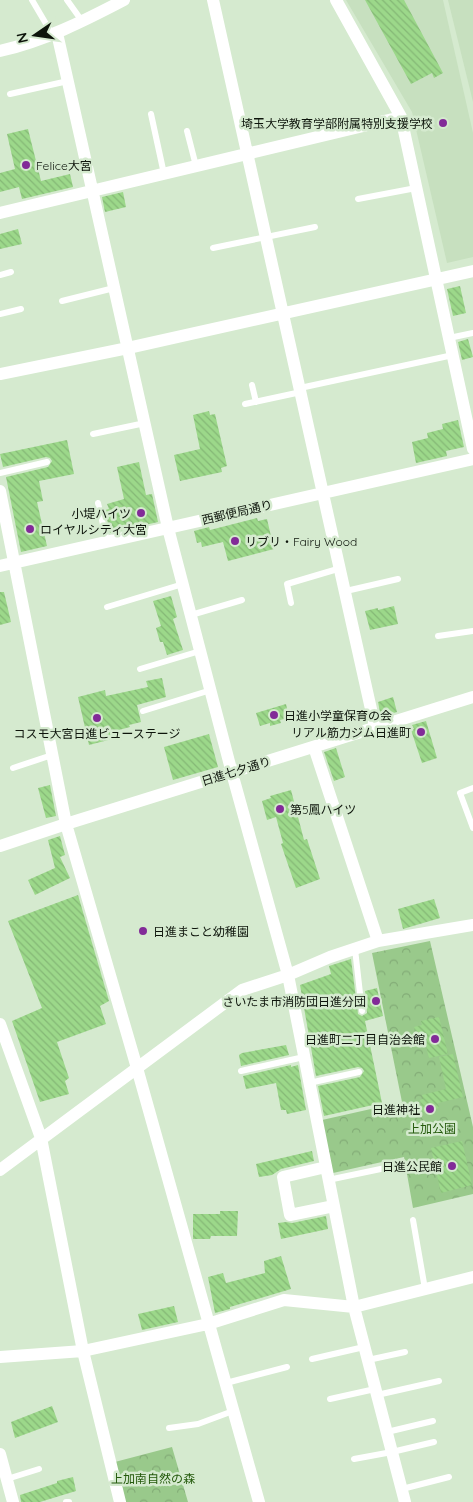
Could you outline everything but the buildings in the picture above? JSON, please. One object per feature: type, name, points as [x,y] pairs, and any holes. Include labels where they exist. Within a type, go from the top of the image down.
[{"type":"street","points":[[0,50],[26,45],[54,34],[124,0]]},
{"type":"street","points":[[213,0],[375,727]]},
{"type":"street","points":[[336,0],[401,117],[473,449]]},
{"type":"street","points":[[54,34],[68,81],[168,528],[232,773],[288,976],[354,1307],[405,1502]]},
{"type":"street","points":[[0,213],[401,117]]},
{"type":"street","points":[[0,374],[128,348],[473,271]]},
{"type":"street","name":"西郵便局通り","points":[[0,566],[473,459]]},
{"type":"street","points":[[0,491],[66,824],[259,1502]]},
{"type":"street","name":"日進七夕通り","points":[[0,846],[473,697]]},
{"type":"street","points":[[314,747],[378,941]]},
{"type":"street","points":[[0,1170],[40,1138],[242,990],[288,976],[330,957],[378,941],[473,925]]},
{"type":"street","points":[[0,1024],[40,1138],[83,1351],[120,1502]]},
{"type":"street","points":[[327,1173],[283,1176],[290,1215],[334,1206]]},
{"type":"street","points":[[0,1357],[83,1351],[208,1324],[284,1300],[354,1307],[473,1277]]},
{"type":"street","points":[[0,1454],[13,1502]]},
{"type":"lane","points":[[32,0],[54,34]]},
{"type":"lane","points":[[67,0],[82,21]]},
{"type":"lane","points":[[10,94],[68,81]]},
{"type":"lane","points":[[151,114],[164,174]]},
{"type":"lane","points":[[187,131],[196,166]]},
{"type":"lane","points":[[358,199],[416,188]]},
{"type":"lane","points":[[213,248],[315,227]]},
{"type":"lane","points":[[0,275],[11,272]]},
{"type":"lane","points":[[62,301],[114,288]]},
{"type":"lane","points":[[0,314],[22,310]]},
{"type":"lane","points":[[449,338],[473,333]]},
{"type":"lane","points":[[245,404],[452,355]]},
{"type":"lane","points":[[252,385],[256,402]]},
{"type":"lane","points":[[93,434],[145,423]]},
{"type":"lane","points":[[0,472],[47,462]]},
{"type":"lane","points":[[98,503],[107,542]]},
{"type":"lane","points":[[291,604],[287,584],[341,568]]},
{"type":"lane","points":[[346,591],[398,579]]},
{"type":"lane","points":[[107,607],[183,584]]},
{"type":"lane","points":[[191,615],[242,600]]},
{"type":"lane","points":[[438,636],[473,631]]},
{"type":"lane","points":[[140,669],[200,651]]},
{"type":"lane","points":[[143,711],[211,690]]},
{"type":"lane","points":[[13,768],[52,755]]},
{"type":"lane","points":[[473,788],[460,794],[473,828]]},
{"type":"lane","points":[[354,949],[362,1011]]},
{"type":"lane","points":[[241,1071],[304,1057]]},
{"type":"lane","points":[[309,1083],[359,1072]]},
{"type":"lane","points":[[327,1173],[395,1166]]},
{"type":"lane","points":[[413,1220],[425,1289]]},
{"type":"lane","points":[[312,1359],[364,1347]]},
{"type":"lane","points":[[368,1360],[405,1352]]},
{"type":"lane","points":[[226,1383],[287,1367]]},
{"type":"lane","points":[[330,1399],[439,1381]]},
{"type":"lane","points":[[169,1428],[198,1424],[233,1411]]},
{"type":"lane","points":[[387,1432],[433,1421]]},
{"type":"lane","points":[[354,1459],[434,1442]]},
{"type":"lane","points":[[7,1479],[38,1469]]},
{"type":"lane","points":[[402,1489],[449,1477]]},
{"type":"shaded area","name":"埼玉大学教育学部附属特別支援学校","points":[[346,0],[443,0],[473,133],[473,257],[447,263],[412,112]]},
{"type":"shaded area","points":[[448,0],[473,0],[473,102]]},
{"type":"green space","name":"上加公園","points":[[430,941],[473,1127],[473,1194],[413,1208],[404,1157],[333,1173],[322,1120],[402,1102],[372,953]]},
{"type":"green space","name":"上加南自然の森","points":[[172,1447],[188,1502],[121,1502],[111,1463]]},
{"type":"place","name":"埼玉大学教育学部附属特別支援学校","points":[[443,123]]},
{"type":"place","name":"Felice大宮","points":[[26,165]]},
{"type":"place","name":"小堤ハイツ","points":[[141,513]]},
{"type":"place","name":"ロイヤルシティ大宮","points":[[30,529]]},
{"type":"place","name":"リブリ・Fairy Wood","points":[[235,541]]},
{"type":"place","name":"日進小学童保育の会","points":[[274,715]]},
{"type":"place","name":"コスモ大宮日進ビューステージ","points":[[97,718]]},
{"type":"place","name":"リアル筋力ジム日進町","points":[[421,732]]},
{"type":"place","name":"第5鳳ハイツ","points":[[280,809]]},
{"type":"place","name":"日進まこと幼稚園","points":[[143,931]]},
{"type":"place","name":"さいたま市消防団日進分団","points":[[376,1001]]},
{"type":"place","name":"日進町二丁目自治会館","points":[[435,1039]]},
{"type":"place","name":"日進神社","points":[[430,1109]]},
{"type":"place","name":"日進公民館","points":[[452,1166]]}]
